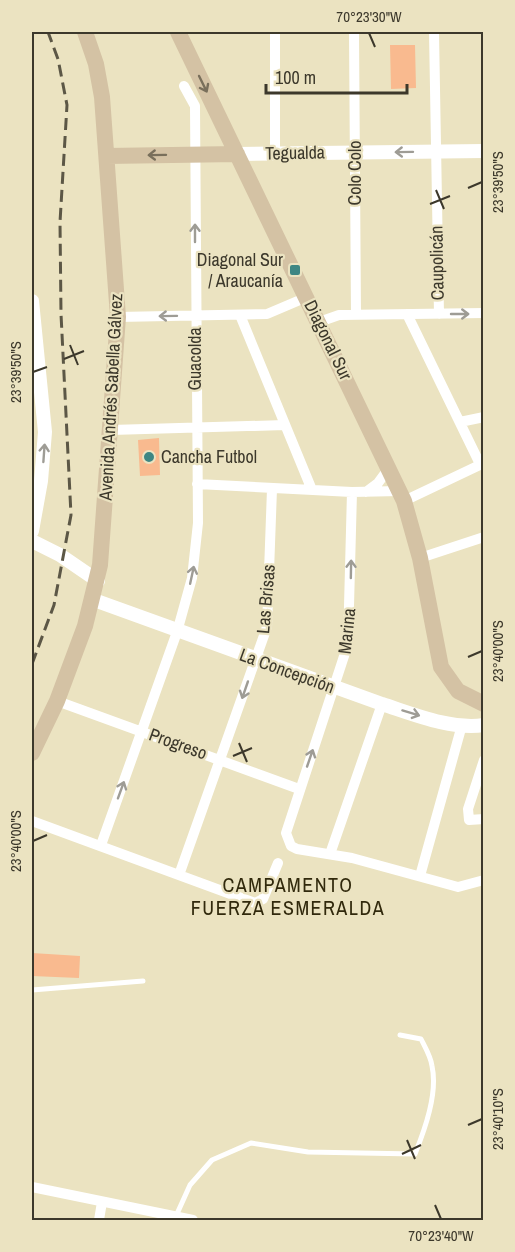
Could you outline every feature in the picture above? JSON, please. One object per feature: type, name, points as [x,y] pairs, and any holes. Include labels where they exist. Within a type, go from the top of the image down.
[{"type":"main road","name":"Avenida Andrés Sabella Gálvez","points":[[32,753],[57,701],[94,600],[98,581],[111,430],[118,317],[99,75],[85,32]]},
{"type":"main road","name":"Diagonal Sur","points":[[178,32],[402,496],[420,558],[439,662],[447,679],[458,692],[483,704]]},
{"type":"main road","name":"Tegualda","points":[[107,156],[237,154]]},
{"type":"street","points":[[275,32],[275,153]]},
{"type":"street","name":"Colo Colo","points":[[354,32],[356,315]]},
{"type":"street","name":"Caupolicán","points":[[434,32],[439,314]]},
{"type":"street","name":"Guacolda","points":[[101,844],[177,632],[196,554],[195,106],[184,86]]},
{"type":"street","name":"Tegualda","points":[[237,154],[483,151]]},
{"type":"street","points":[[118,317],[240,315],[273,312],[307,297]]},
{"type":"street","points":[[32,301],[35,373],[44,453],[32,531]]},
{"type":"street","name":"Caupolicán","points":[[407,314],[482,464]]},
{"type":"street","points":[[319,322],[329,318],[356,315],[483,314]]},
{"type":"street","points":[[240,315],[312,490]]},
{"type":"street","points":[[460,422],[483,417]]},
{"type":"street","points":[[111,430],[285,425]]},
{"type":"street","points":[[197,484],[366,492],[402,496],[482,464]]},
{"type":"street","points":[[366,492],[382,480],[389,468]]},
{"type":"street","name":"Las Brisas","points":[[179,875],[267,627],[272,489]]},
{"type":"street","name":"Marina","points":[[330,854],[297,849],[291,846],[286,833],[349,636],[352,492]]},
{"type":"street","points":[[420,558],[483,537]]},
{"type":"street","points":[[32,541],[60,555],[98,581]]},
{"type":"street","name":"La Concepción","points":[[94,600],[177,632],[382,704],[462,725],[483,725]]},
{"type":"street","name":"Progreso","points":[[57,701],[299,789]]},
{"type":"street","points":[[382,704],[330,854],[458,887],[483,880]]},
{"type":"street","points":[[420,876],[462,725]]},
{"type":"street","points":[[483,760],[468,809],[469,820],[483,819]]},
{"type":"street","points":[[32,821],[101,844],[255,903],[263,899],[278,863]]},
{"type":"street","points":[[32,1187],[192,1221]]},
{"type":"street","points":[[99,1221],[102,1202]]},
{"type":"lane","points":[[32,990],[143,981]]},
{"type":"lane","points":[[176,1218],[190,1185],[212,1160],[251,1143],[308,1152],[416,1154],[424,1131],[431,1096],[433,1066],[421,1039],[400,1035]]},
{"type":"shaded area","points":[[390,45],[415,45],[416,88],[391,89]]},
{"type":"shaded area","name":"Cancha Futbol","points":[[159,438],[160,475],[140,476],[138,440]]},
{"type":"shaded area","points":[[32,953],[80,956],[79,978],[32,976]]},
{"type":"railway","points":[[32,664],[54,605],[71,515],[61,314],[60,222],[67,105],[58,59],[48,32]]},
{"type":"place","name":"Diagonal Sur / Araucanía","points":[[295,270]]},
{"type":"place","name":"Cancha Futbol","points":[[149,457]]},
{"type":"district","name":"CAMPAMENTO FUERZA ESMERALDA","points":[[288,896]]}]
